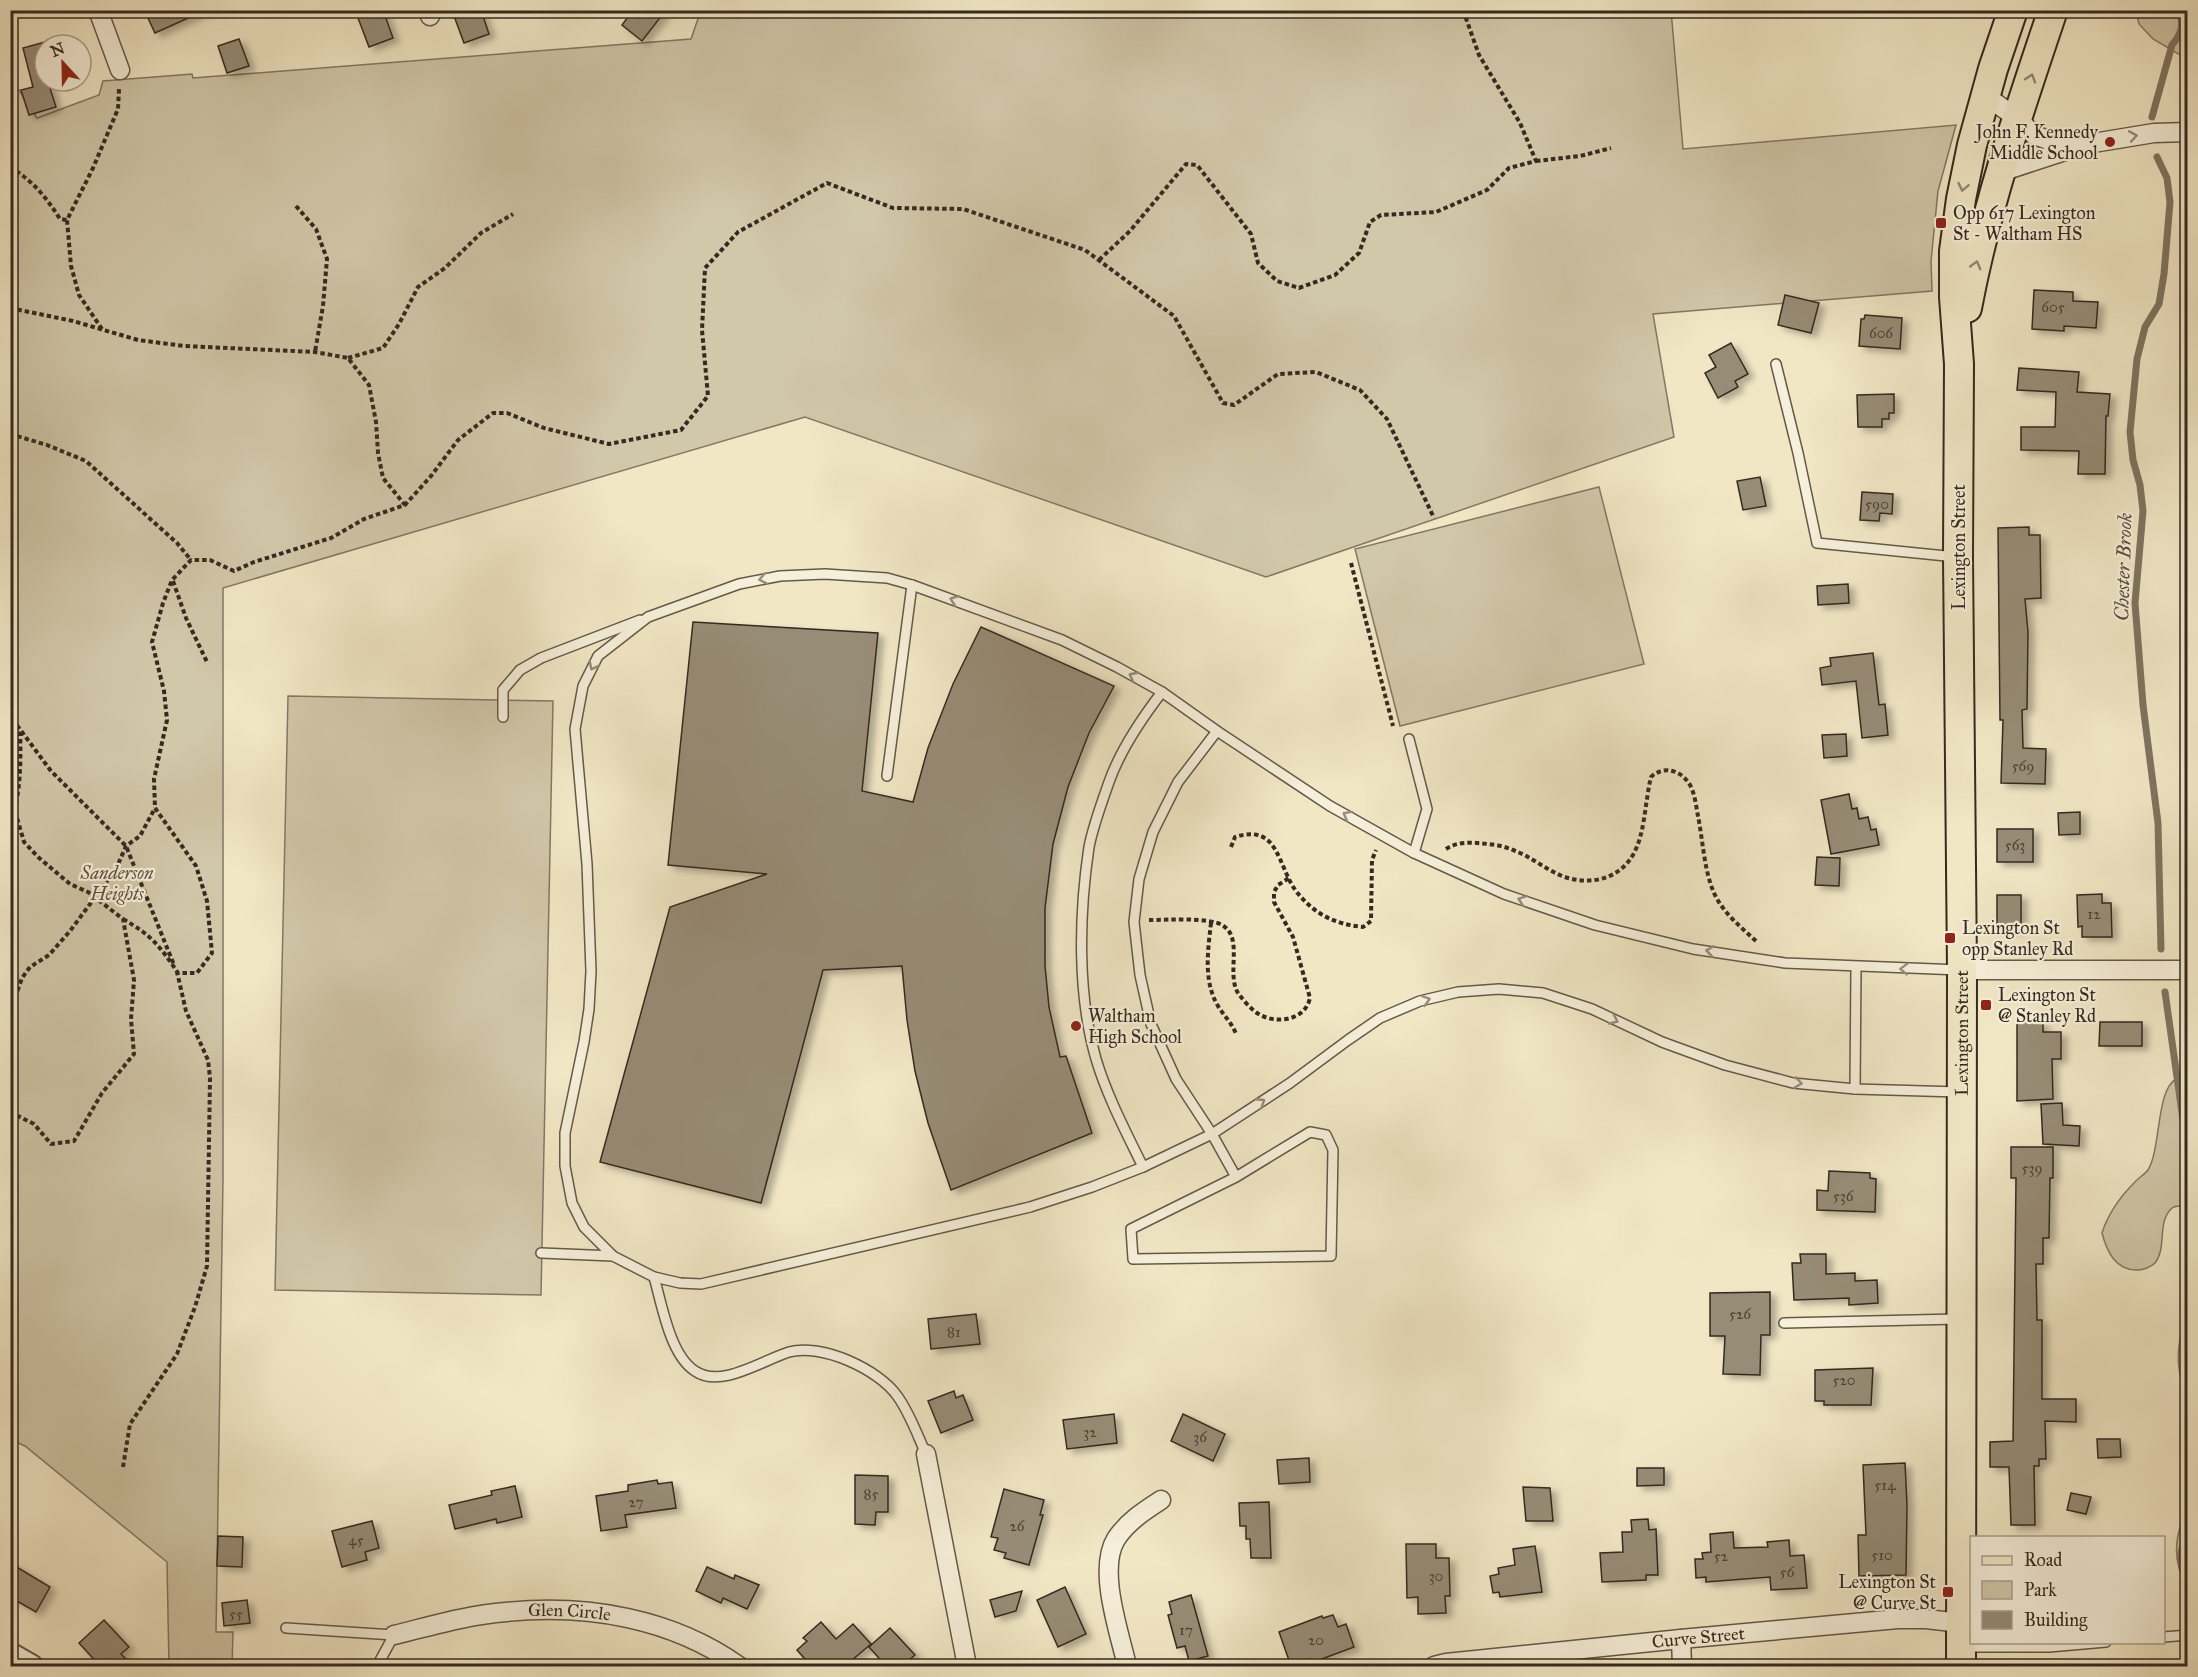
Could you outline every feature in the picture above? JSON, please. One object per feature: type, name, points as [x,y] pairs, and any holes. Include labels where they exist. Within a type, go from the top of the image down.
[{"type":"main road","name":"Lexington Street","points":[[1962,1645],[1959,364],[1954,297],[1954,252],[1960,199],[1972,146],[1993,69],[2013,10]]},
{"type":"main road","name":"Lexington Street","points":[[1959,364],[1973,276],[2001,172],[2053,10]]},
{"type":"street","points":[[98,10],[120,70]]},
{"type":"street","points":[[1986,96],[2018,119],[2034,135],[2056,143],[2087,144]]},
{"type":"street","points":[[2001,172],[2087,144],[2154,133],[2187,132]]},
{"type":"street","points":[[1962,970],[2187,970]]},
{"type":"street","points":[[926,1454],[967,1666]]},
{"type":"street","points":[[1127,1666],[1109,1586],[1109,1563],[1115,1540],[1138,1514],[1161,1500]]},
{"type":"street","name":"Glen Circle","points":[[393,1635],[505,1612],[555,1609],[602,1613],[651,1623],[695,1640],[738,1666]]},
{"type":"street","name":"Curve Street","points":[[1434,1666],[1681,1639],[1898,1619],[1926,1619],[1962,1645]]},
{"type":"street","points":[[1681,1639],[1682,1666]]},
{"type":"street","points":[[10,1654],[31,1666]]},
{"type":"lane","points":[[1776,364],[1817,543],[1958,557]]},
{"type":"lane","points":[[503,717],[503,690],[520,670],[562,648],[739,584],[780,576],[825,574],[887,578],[1062,640],[1162,692],[1216,731],[1330,806],[1414,853],[1504,894],[1595,925],[1693,949],[1785,963],[1856,968],[1962,970]]},
{"type":"lane","points":[[886,776],[912,585]]},
{"type":"lane","points":[[648,617],[598,656],[583,686],[575,729],[587,864],[591,971],[586,1031],[565,1133],[564,1166],[572,1203],[584,1227],[613,1256],[654,1277],[680,1283],[701,1284],[1030,1207],[1092,1187],[1143,1167],[1212,1134],[1290,1083],[1380,1018],[1420,1001],[1458,992],[1498,989],[1543,993],[1592,1009],[1662,1042],[1725,1065],[1793,1083],[1855,1089],[1962,1092]]},
{"type":"lane","points":[[1143,1167],[1096,1059],[1083,995],[1083,916],[1089,845],[1110,780],[1141,720],[1162,692]]},
{"type":"lane","points":[[1216,731],[1178,782],[1153,832],[1139,879],[1134,922],[1140,975],[1151,1024],[1176,1079],[1212,1134],[1236,1177]]},
{"type":"lane","points":[[1409,739],[1427,809],[1414,853]]},
{"type":"lane","points":[[1855,1089],[1856,968]]},
{"type":"lane","points":[[1310,1132],[1326,1135],[1333,1150],[1331,1256],[1133,1259],[1131,1229],[1236,1177],[1310,1132]]},
{"type":"lane","points":[[542,1253],[613,1256]]},
{"type":"lane","points":[[654,1277],[676,1349],[683,1361],[696,1372],[711,1378],[729,1376],[789,1352],[806,1349],[844,1359],[874,1374],[896,1394],[910,1417],[926,1454]]},
{"type":"lane","points":[[1784,1323],[1963,1319]]},
{"type":"lane","points":[[286,1628],[393,1635],[377,1666]]},
{"type":"lane","points":[[2165,1637],[2187,1635]]},
{"type":"lane","points":[[1962,1645],[2049,1647],[2083,1644]]},
{"type":"path","points":[[1463,10],[1479,55],[1520,123],[1536,161]]},
{"type":"path","points":[[102,329],[79,295],[70,266],[67,220],[93,168],[118,109],[120,70]]},
{"type":"path","points":[[1099,260],[1131,231],[1186,164],[1197,165],[1251,234],[1258,263],[1277,281],[1299,288],[1335,275],[1359,253],[1370,222],[1382,215],[1436,212],[1487,190],[1509,168],[1536,161],[1580,156],[1611,148]]},
{"type":"path","points":[[10,166],[44,194],[60,219],[67,220]]},
{"type":"path","points":[[10,1012],[22,978],[30,967],[49,955],[70,931],[116,869],[126,846],[140,836],[155,808],[154,778],[166,720],[164,691],[152,642],[172,580],[191,560],[210,560],[234,571],[254,562],[331,538],[363,519],[405,505],[431,476],[458,440],[493,413],[507,413],[544,428],[609,444],[681,430],[708,396],[702,330],[705,268],[738,232],[827,183],[893,208],[963,209],[1085,250],[1174,316],[1223,403],[1234,405],[1278,374],[1316,372],[1360,390],[1386,419],[1434,518]]},
{"type":"path","points":[[296,206],[316,229],[327,259],[323,306],[315,352]]},
{"type":"path","points":[[10,308],[73,321],[138,340],[184,346],[315,352],[348,358],[383,348],[399,324],[418,286],[445,268],[481,233],[513,214]]},
{"type":"path","points":[[348,358],[369,385],[383,478],[405,505]]},
{"type":"path","points":[[10,434],[47,445],[86,461],[177,543],[191,560]]},
{"type":"path","points":[[1351,562],[1393,726]]},
{"type":"path","points":[[172,580],[186,618],[207,662]]},
{"type":"path","points":[[10,712],[13,723],[51,771],[126,846],[178,973],[186,1011],[208,1060],[210,1078],[207,1266],[195,1307],[177,1354],[130,1424],[123,1467]]},
{"type":"path","points":[[10,825],[15,811],[21,763],[20,729]]},
{"type":"path","points":[[1446,849],[1452,845],[1469,843],[1493,845],[1511,849],[1561,875],[1580,880],[1609,878],[1629,861],[1635,852],[1652,777],[1656,772],[1671,770],[1686,778],[1694,794],[1709,877],[1715,894],[1736,924],[1756,942]]},
{"type":"path","points":[[155,808],[196,866],[207,900],[212,952],[197,973],[178,973]]},
{"type":"path","points":[[15,811],[24,842],[38,857],[70,884],[95,897],[123,919],[141,929],[159,945],[178,973]]},
{"type":"path","points":[[1231,847],[1235,837],[1258,834],[1267,839],[1275,849],[1295,889],[1307,903],[1335,922],[1363,927],[1371,921],[1372,860],[1377,848]]},
{"type":"path","points":[[1149,920],[1197,921],[1222,925],[1230,932],[1234,942],[1234,982],[1237,992],[1258,1014],[1284,1020],[1303,1013],[1310,998],[1293,937],[1274,902],[1274,892],[1278,885],[1289,878]]},
{"type":"path","points":[[10,1112],[34,1124],[51,1144],[74,1142],[102,1094],[134,1054],[131,1018],[134,980],[123,919]]},
{"type":"path","points":[[1212,923],[1208,958],[1209,980],[1218,1007],[1232,1023],[1236,1034]]},
{"type":"green space","name":"Sanderson Heights","points":[[701,10],[1671,10],[1683,149],[1956,125],[1938,191],[1931,261],[1932,291],[1653,314],[1674,437],[1266,577],[805,417],[223,588],[223,1179],[216,1632],[233,1632],[232,1666],[169,1666],[167,1562],[25,1446],[11,1440],[10,90],[19,90],[37,118],[99,95],[103,81],[192,74],[193,78],[691,39]]},
{"type":"green space","points":[[2136,11],[2187,11],[2187,59],[2153,39],[2139,24]]},
{"type":"green space","points":[[1599,487],[1644,664],[1400,726],[1355,549]]},
{"type":"green space","points":[[288,696],[553,701],[541,1295],[275,1290]]},
{"type":"green space","points":[[2176,1079],[2182,1080],[2187,1097],[2187,1210],[2184,1206],[2175,1206],[2167,1215],[2164,1221],[2161,1250],[2155,1263],[2138,1270],[2130,1269],[2118,1264],[2114,1259],[2102,1233],[2119,1200],[2148,1170],[2155,1148],[2165,1095]]},
{"type":"green space","points":[[2187,1312],[2187,1392],[2182,1382],[2178,1352]]},
{"type":"green space","points":[[2187,1509],[2187,1590],[2179,1569],[2176,1550],[2179,1530]]},
{"type":"building","points":[[164,10],[206,10],[155,33],[148,18]]},
{"type":"building","points":[[355,10],[383,10],[393,38],[369,47]]},
{"type":"building","points":[[471,10],[481,10],[489,34],[464,43],[454,16]]},
{"type":"building","points":[[633,10],[666,10],[642,41],[622,25]]},
{"type":"building","points":[[239,39],[249,66],[227,73],[218,46]]},
{"type":"building","points":[[33,45],[33,87],[23,48]]},
{"type":"building","points":[[33,87],[33,93],[52,93],[56,107],[29,115],[21,90]]},
{"type":"building","points":[[2034,290],[2073,292],[2073,301],[2098,302],[2096,328],[2064,326],[2064,331],[2032,329]]},
{"type":"building","points":[[1785,295],[1819,303],[1811,333],[1778,325]]},
{"type":"building","points":[[1865,315],[1902,318],[1900,349],[1859,346],[1861,319],[1864,319]]},
{"type":"building","points":[[1731,343],[1748,374],[1735,381],[1738,387],[1718,398],[1705,373],[1716,367],[1709,355]]},
{"type":"building","points":[[2019,368],[2079,372],[2077,392],[2110,394],[2108,416],[2106,416],[2105,474],[2078,474],[2079,451],[2021,450],[2021,427],[2055,427],[2056,392],[2017,390]]},
{"type":"building","points":[[1894,394],[1894,413],[1889,413],[1889,419],[1882,419],[1882,427],[1858,427],[1857,395]]},
{"type":"building","points":[[1760,477],[1766,506],[1743,510],[1737,481]]},
{"type":"building","points":[[1862,492],[1893,494],[1892,514],[1880,513],[1879,521],[1860,520]]},
{"type":"building","points":[[2029,527],[2029,535],[2040,535],[2041,598],[2025,599],[2028,632],[2027,709],[2022,710],[2023,748],[2046,749],[2045,784],[2001,783],[2003,720],[2000,720],[1998,528]]},
{"type":"building","points":[[1848,584],[1849,603],[1818,605],[1817,586]]},
{"type":"building","points":[[693,622],[878,633],[862,791],[913,802],[928,748],[953,684],[981,627],[1114,686],[1089,733],[1068,787],[1053,844],[1045,908],[1045,966],[1049,1007],[1060,1057],[1066,1056],[1092,1133],[951,1190],[928,1123],[915,1071],[902,966],[823,970],[761,1203],[600,1162],[670,907],[767,874],[668,865]]},
{"type":"building","points":[[1873,653],[1879,705],[1885,704],[1888,735],[1862,738],[1856,681],[1822,685],[1820,668],[1831,666],[1830,658]]},
{"type":"building","points":[[1846,734],[1847,756],[1824,758],[1822,735]]},
{"type":"building","points":[[1849,794],[1852,809],[1857,808],[1859,819],[1868,817],[1871,830],[1876,829],[1879,845],[1831,854],[1821,800]]},
{"type":"building","points":[[2080,812],[2080,834],[2059,835],[2058,813]]},
{"type":"building","points":[[1997,829],[2033,829],[2033,862],[1997,862]]},
{"type":"building","points":[[1817,857],[1840,858],[1839,886],[1815,885]]},
{"type":"building","points":[[2102,894],[2102,903],[2111,903],[2112,937],[2082,937],[2082,926],[2078,927],[2077,895]]},
{"type":"building","points":[[1997,895],[2021,895],[2021,929],[1997,929]]},
{"type":"building","points":[[2017,1022],[2043,1022],[2043,1032],[2061,1032],[2061,1059],[2052,1059],[2053,1099],[2017,1101]]},
{"type":"building","points":[[2100,1022],[2142,1022],[2142,1046],[2099,1046]]},
{"type":"building","points":[[2062,1103],[2063,1125],[2080,1126],[2079,1146],[2043,1144],[2041,1104]]},
{"type":"building","points":[[2011,1147],[2053,1147],[2049,1238],[2043,1238],[2043,1264],[2036,1264],[2037,1320],[2042,1320],[2042,1399],[2076,1399],[2076,1422],[2045,1421],[2046,1459],[2039,1459],[2039,1466],[2034,1466],[2035,1525],[2011,1525],[2009,1467],[1990,1467],[1990,1442],[2013,1441],[2016,1178],[2011,1178]]},
{"type":"building","points":[[1829,1171],[1870,1173],[1870,1178],[1876,1179],[1875,1212],[1817,1210],[1817,1190],[1828,1191]]},
{"type":"building","points":[[1800,1254],[1826,1254],[1826,1274],[1855,1273],[1855,1281],[1877,1280],[1878,1303],[1849,1305],[1849,1298],[1794,1300],[1792,1263],[1801,1263]]},
{"type":"building","points":[[1770,1292],[1770,1335],[1761,1335],[1760,1375],[1723,1374],[1725,1336],[1710,1336],[1710,1293]]},
{"type":"building","points":[[976,1314],[980,1344],[931,1349],[928,1319]]},
{"type":"building","points":[[1873,1368],[1871,1405],[1824,1405],[1824,1401],[1815,1401],[1815,1370]]},
{"type":"building","points":[[954,1391],[956,1398],[963,1395],[973,1420],[941,1433],[928,1401]]},
{"type":"building","points":[[1114,1414],[1117,1443],[1067,1449],[1063,1420]]},
{"type":"building","points":[[1183,1414],[1225,1434],[1213,1461],[1171,1441]]},
{"type":"building","points":[[2097,1439],[2120,1439],[2121,1457],[2098,1458]]},
{"type":"building","points":[[1309,1458],[1310,1482],[1279,1484],[1277,1460]]},
{"type":"building","points":[[1905,1463],[1906,1575],[1859,1576],[1858,1535],[1866,1535],[1863,1465]]},
{"type":"building","points":[[1637,1468],[1664,1468],[1664,1485],[1637,1486]]},
{"type":"building","points":[[855,1475],[888,1476],[888,1512],[876,1512],[875,1525],[855,1524]]},
{"type":"building","points":[[657,1480],[658,1484],[672,1482],[676,1508],[625,1515],[627,1527],[601,1531],[596,1496],[628,1491],[628,1485]]},
{"type":"building","points":[[515,1486],[522,1517],[497,1523],[496,1519],[455,1529],[449,1505],[492,1495],[491,1491]]},
{"type":"building","points":[[1523,1487],[1550,1488],[1553,1521],[1526,1521]]},
{"type":"building","points":[[1004,1489],[1044,1500],[1040,1515],[1043,1515],[1029,1565],[1004,1558],[1006,1553],[994,1550],[998,1538],[991,1537]]},
{"type":"building","points":[[2071,1493],[2091,1497],[2086,1514],[2067,1510]]},
{"type":"building","points":[[1269,1502],[1271,1558],[1251,1558],[1250,1539],[1246,1539],[1246,1526],[1240,1526],[1239,1503]]},
{"type":"building","points":[[1648,1519],[1649,1530],[1656,1529],[1658,1575],[1646,1575],[1646,1580],[1602,1582],[1600,1553],[1623,1552],[1622,1532],[1632,1532],[1631,1520]]},
{"type":"building","points":[[372,1521],[379,1548],[365,1552],[367,1560],[342,1567],[332,1531]]},
{"type":"building","points":[[1733,1532],[1734,1548],[1768,1547],[1767,1542],[1789,1540],[1790,1556],[1804,1555],[1807,1588],[1771,1590],[1770,1577],[1706,1582],[1706,1577],[1696,1578],[1695,1559],[1703,1559],[1702,1553],[1711,1552],[1710,1534]]},
{"type":"building","points":[[218,1536],[243,1537],[242,1567],[217,1566]]},
{"type":"building","points":[[1406,1544],[1436,1544],[1436,1558],[1449,1558],[1450,1596],[1445,1596],[1446,1613],[1418,1614],[1418,1597],[1407,1598]]},
{"type":"building","points":[[1535,1546],[1542,1592],[1500,1597],[1499,1592],[1493,1593],[1490,1576],[1499,1574],[1498,1568],[1515,1565],[1513,1549]]},
{"type":"building","points":[[10,1563],[50,1587],[36,1612],[10,1597]]},
{"type":"building","points":[[707,1567],[734,1579],[735,1575],[759,1585],[747,1609],[723,1598],[721,1603],[696,1591]]},
{"type":"building","points":[[1065,1587],[1086,1634],[1058,1647],[1037,1600]]},
{"type":"building","points":[[1022,1591],[1016,1611],[995,1617],[990,1600]]},
{"type":"building","points":[[1191,1595],[1208,1656],[1189,1661],[1185,1646],[1177,1648],[1168,1615],[1172,1614],[1169,1602]]},
{"type":"building","points":[[247,1600],[250,1623],[224,1626],[222,1603]]},
{"type":"building","points":[[1333,1615],[1338,1627],[1346,1624],[1354,1647],[1311,1663],[1310,1659],[1291,1666],[1279,1632],[1322,1616],[1323,1618]]},
{"type":"building","points":[[104,1620],[129,1647],[121,1654],[133,1666],[100,1666],[79,1643]]},
{"type":"building","points":[[821,1622],[836,1639],[853,1624],[871,1644],[845,1666],[811,1666],[797,1650],[807,1641],[803,1638]]},
{"type":"building","points":[[890,1628],[915,1655],[902,1666],[886,1666],[869,1647]]},
{"type":"waterway","name":"Chester Brook","points":[[2152,117],[2172,45],[2181,29],[2179,10]]},
{"type":"waterway","name":"Chester Brook","points":[[2157,157],[2167,178],[2170,202],[2164,274],[2159,304],[2145,327],[2137,359],[2130,432],[2143,511],[2135,603],[2143,705],[2158,823],[2161,949]]},
{"type":"waterway","name":"Chester Brook","points":[[2165,992],[2188,1155]]},
{"type":"waterway","name":"Chester Brook","points":[[2188,1535],[2181,1556],[2182,1566],[2188,1576]]},
{"type":"place","name":"John F. Kennedy Middle School","points":[[2110,142]]},
{"type":"place","name":"Opp 617 Lexington St - Waltham HS","points":[[1941,223]]},
{"type":"place","name":"Lexington St opp Stanley Rd","points":[[1950,938]]},
{"type":"place","name":"Lexington St @ Stanley Rd","points":[[1986,1005]]},
{"type":"place","name":"Waltham High School","points":[[1076,1026]]},
{"type":"place","name":"Lexington St @ Curve St","points":[[1948,1592]]}]
